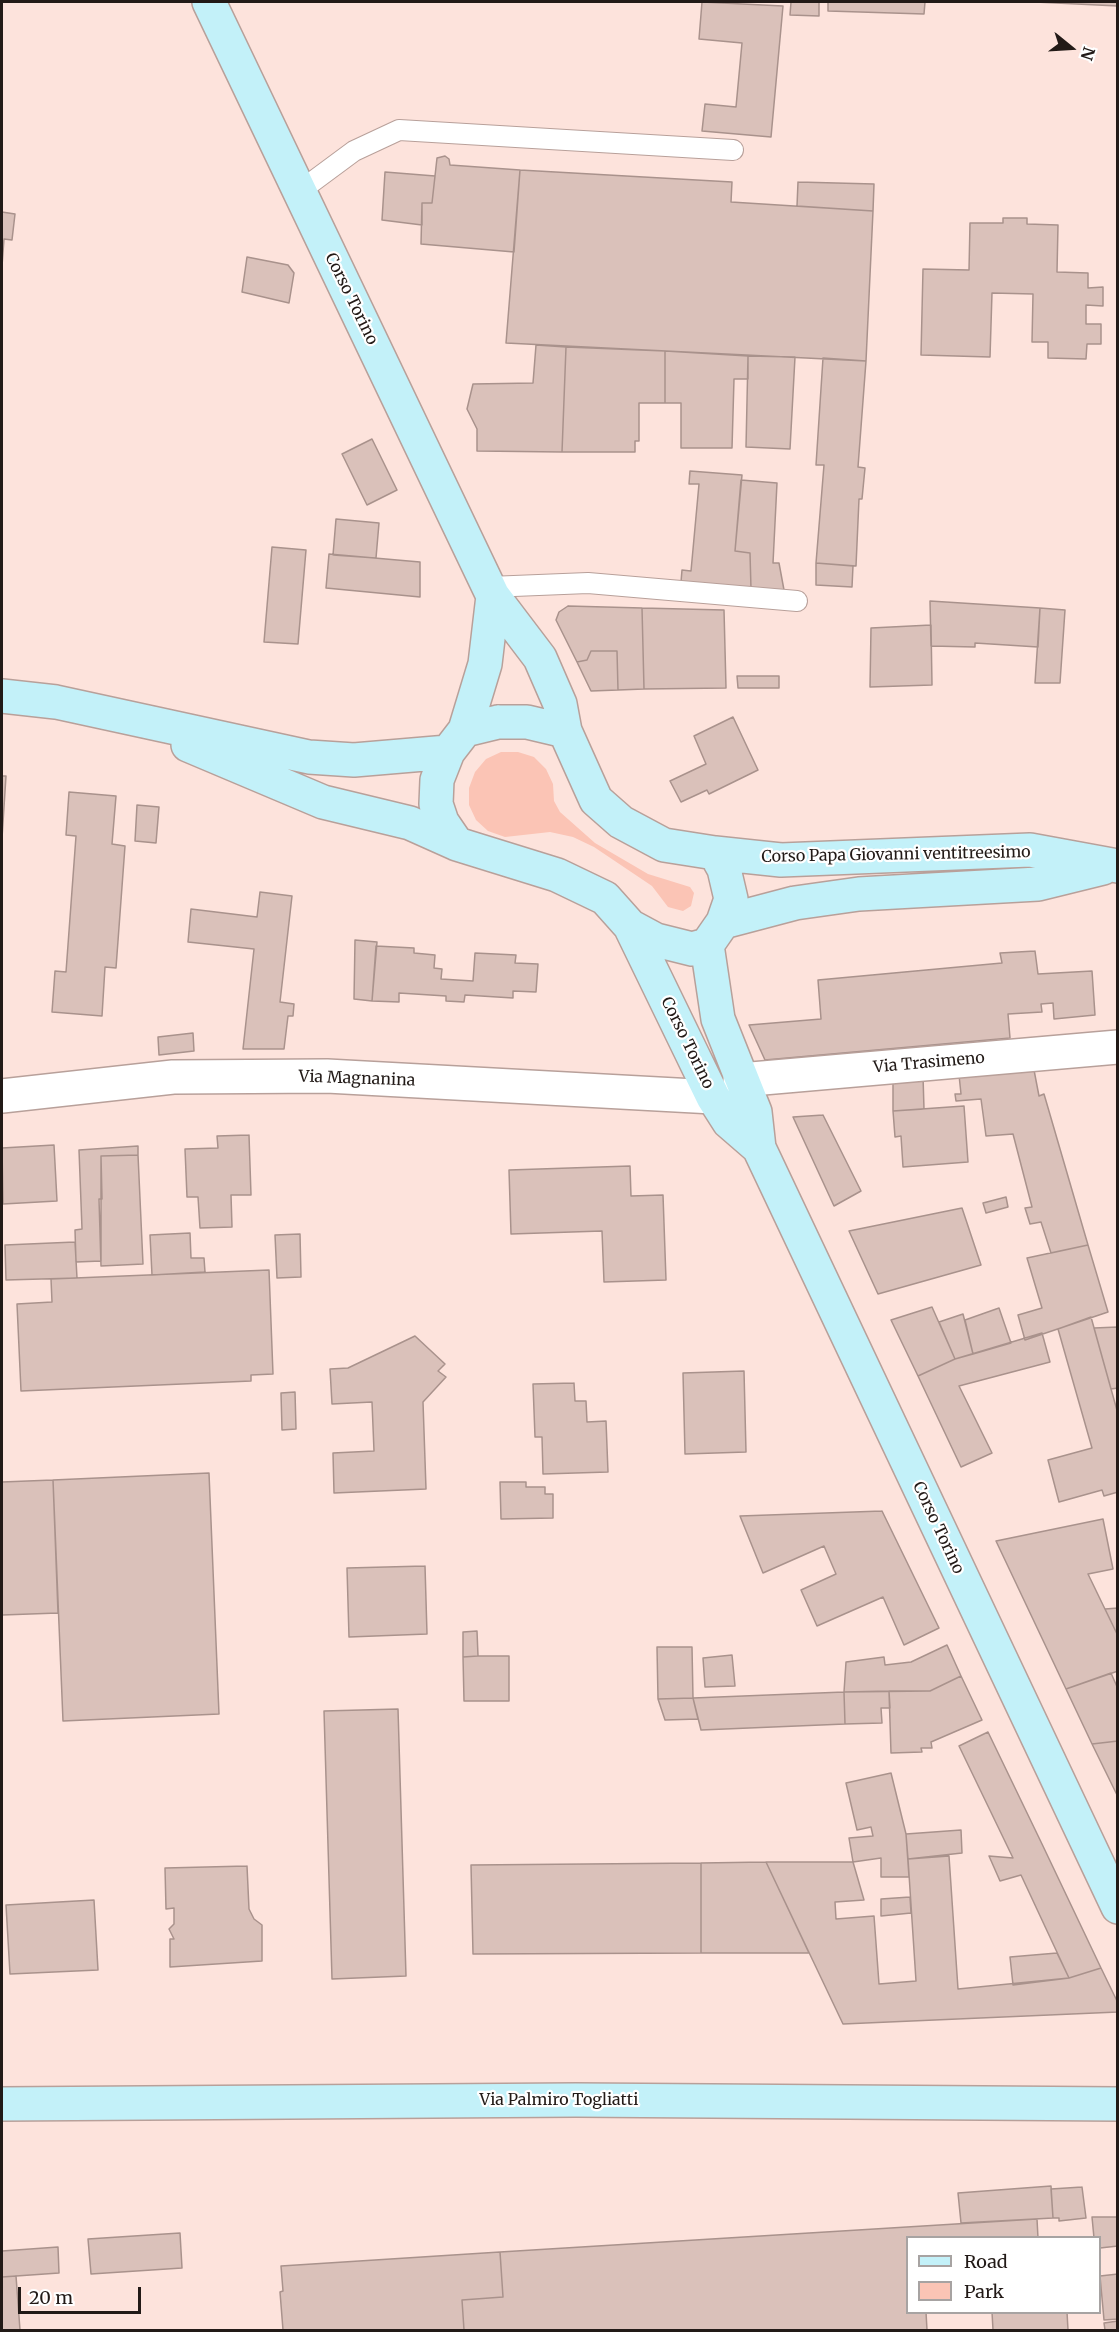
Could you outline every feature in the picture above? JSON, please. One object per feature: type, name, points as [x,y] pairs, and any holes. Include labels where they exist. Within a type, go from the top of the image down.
[{"type":"main road","name":"Corso Torino","points":[[209,2],[491,591],[540,658],[560,704],[565,731]]},
{"type":"main road","points":[[457,844],[442,822],[436,804],[437,780],[456,741],[485,664],[491,591]]},
{"type":"main road","points":[[2,696],[56,702],[309,757],[354,760],[456,741],[498,722],[527,722],[565,731]]},
{"type":"main road","points":[[129,718],[268,781],[323,802],[410,823],[457,844],[557,875],[605,898],[630,926]]},
{"type":"main road","name":"Corso Papa Giovanni ventitreesimo","points":[[565,731],[596,800],[621,822],[664,845],[781,860],[1030,850],[1115,866]]},
{"type":"main road","points":[[715,853],[724,869],[731,899],[715,933]]},
{"type":"main road","name":"Corso Papa Giovanni ventitreesimo","points":[[630,926],[656,940],[692,949],[715,933],[795,903],[858,894],[1038,884],[1115,866]]},
{"type":"main road","name":"Corso Torino","points":[[630,926],[713,1097],[729,1122],[759,1148]]},
{"type":"main road","name":"Corso Torino","points":[[715,933],[718,1019],[740,1080],[755,1112],[759,1148],[1118,1907]]},
{"type":"main road","name":"Via Palmiro Togliatti","points":[[2,2104],[576,2100],[1118,2104]]},
{"type":"street","name":"Via Trasimeno","points":[[740,1080],[1118,1047]]},
{"type":"street","name":"Via Magnanina","points":[[2,1096],[173,1077],[327,1076],[713,1097]]},
{"type":"lane","points":[[300,191],[354,151],[399,129],[733,150]]},
{"type":"lane","points":[[491,591],[588,583],[797,601]]},
{"type":"green space","points":[[501,752],[518,752],[534,757],[546,769],[553,784],[554,801],[560,812],[595,843],[648,874],[690,887],[694,893],[691,906],[683,911],[668,907],[652,886],[594,847],[573,837],[550,832],[505,837],[488,831],[476,820],[469,805],[469,788],[475,772],[486,759]]},
{"type":"building","points":[[702,2],[783,6],[771,137],[702,131],[705,104],[736,107],[742,43],[699,39]]},
{"type":"building","points":[[791,2],[819,2],[819,16],[790,15]]},
{"type":"building","points":[[828,2],[925,2],[924,14],[828,11]]},
{"type":"building","points":[[1035,2],[1118,2],[1118,6]]},
{"type":"building","points":[[445,156],[449,159],[450,165],[520,170],[514,252],[421,244],[422,203],[432,203],[437,158]]},
{"type":"building","points":[[520,170],[732,182],[731,202],[873,211],[866,361],[506,343]]},
{"type":"building","points":[[385,172],[435,176],[432,203],[422,203],[422,225],[382,220]]},
{"type":"building","points":[[798,182],[874,184],[873,211],[797,206]]},
{"type":"building","points":[[2,212],[15,214],[12,240],[4,239],[2,266]]},
{"type":"building","points":[[1003,218],[1027,218],[1027,224],[1058,225],[1057,272],[1088,273],[1088,288],[1103,287],[1103,306],[1086,305],[1086,324],[1101,324],[1101,344],[1087,344],[1086,359],[1048,358],[1048,342],[1032,342],[1033,294],[992,293],[990,357],[921,355],[923,269],[969,270],[970,223],[1003,223]]},
{"type":"building","points":[[247,257],[288,265],[294,273],[289,303],[242,292]]},
{"type":"building","points":[[536,345],[566,347],[562,452],[477,451],[477,429],[467,409],[473,384],[533,383]]},
{"type":"building","points":[[566,347],[665,351],[665,403],[639,403],[639,441],[635,441],[635,452],[562,452]]},
{"type":"building","points":[[665,351],[748,356],[748,379],[734,379],[732,448],[681,448],[681,403],[665,403]]},
{"type":"building","points":[[748,356],[795,357],[790,449],[746,447]]},
{"type":"building","points":[[823,358],[866,361],[858,467],[865,468],[862,499],[859,499],[856,566],[816,563],[824,465],[816,465]]},
{"type":"building","points":[[372,439],[397,490],[367,505],[342,454]]},
{"type":"building","points":[[690,471],[742,475],[735,551],[750,553],[751,589],[681,582],[682,570],[691,571],[699,484],[689,484]]},
{"type":"building","points":[[741,480],[777,483],[773,563],[779,563],[784,590],[751,589],[750,553],[735,551]]},
{"type":"building","points":[[336,519],[379,523],[376,558],[333,555]]},
{"type":"building","points":[[272,547],[306,550],[298,644],[264,642]]},
{"type":"building","points":[[329,554],[420,562],[420,597],[326,588]]},
{"type":"building","points":[[816,563],[853,566],[852,587],[816,585]]},
{"type":"building","points":[[930,601],[1040,608],[1038,647],[975,643],[975,647],[931,646]]},
{"type":"building","points":[[568,606],[642,608],[644,689],[618,690],[617,651],[591,651],[587,660],[577,662],[556,620],[559,612]]},
{"type":"building","points":[[642,608],[724,610],[726,688],[644,689]]},
{"type":"building","points":[[1040,608],[1065,610],[1060,683],[1035,683]]},
{"type":"building","points":[[931,625],[932,685],[870,687],[871,628]]},
{"type":"building","points":[[591,651],[617,651],[618,690],[591,691],[577,662],[587,660]]},
{"type":"building","points":[[737,676],[779,676],[779,688],[738,688]]},
{"type":"building","points":[[733,717],[758,770],[709,794],[707,790],[681,802],[670,781],[706,764],[694,736]]},
{"type":"building","points":[[2,776],[6,776],[2,838]]},
{"type":"building","points":[[69,792],[116,796],[112,844],[125,846],[116,968],[105,967],[102,1016],[52,1012],[55,971],[66,972],[76,836],[66,835]]},
{"type":"building","points":[[137,805],[159,807],[156,843],[135,841]]},
{"type":"building","points":[[260,892],[292,896],[280,1002],[294,1004],[293,1016],[288,1016],[284,1049],[243,1049],[254,949],[188,942],[191,909],[257,917]]},
{"type":"building","points":[[355,940],[377,942],[372,1001],[354,999]]},
{"type":"building","points":[[376,946],[414,948],[414,953],[435,955],[434,968],[442,969],[441,979],[473,981],[475,953],[516,955],[515,963],[538,964],[536,992],[513,991],[513,998],[465,995],[464,1002],[446,1001],[446,996],[399,993],[399,1002],[372,1001]]},
{"type":"building","points":[[1035,951],[1038,974],[1092,971],[1095,1015],[1054,1019],[1053,1003],[1041,1004],[1042,1012],[1008,1014],[1010,1038],[765,1060],[749,1025],[821,1019],[818,980],[1002,963],[1000,953]]},
{"type":"building","points":[[193,1033],[194,1051],[159,1055],[158,1037]]},
{"type":"building","points":[[1034,1070],[1039,1096],[1044,1094],[1088,1245],[1051,1253],[1041,1222],[1030,1224],[1025,1208],[1032,1207],[1013,1134],[986,1136],[981,1099],[956,1101],[955,1094],[961,1094],[959,1075]]},
{"type":"building","points":[[923,1076],[924,1109],[893,1111],[893,1078]]},
{"type":"building","points":[[964,1106],[968,1162],[903,1167],[901,1136],[895,1137],[893,1111]]},
{"type":"building","points":[[823,1115],[861,1191],[834,1206],[793,1117]]},
{"type":"building","points":[[249,1135],[251,1195],[231,1195],[232,1227],[200,1228],[198,1197],[187,1197],[185,1149],[218,1148],[217,1136]]},
{"type":"building","points":[[54,1145],[57,1201],[3,1204],[2,1148]]},
{"type":"building","points":[[138,1146],[138,1155],[101,1156],[101,1261],[76,1262],[75,1230],[82,1229],[79,1150]]},
{"type":"building","points":[[138,1155],[143,1264],[101,1266],[99,1199],[102,1199],[101,1156]]},
{"type":"building","points":[[630,1166],[631,1196],[663,1195],[666,1280],[604,1282],[602,1231],[511,1234],[509,1170]]},
{"type":"building","points":[[1006,1197],[1008,1207],[986,1213],[983,1203]]},
{"type":"building","points":[[962,1208],[981,1265],[878,1294],[849,1231]]},
{"type":"building","points":[[190,1233],[191,1258],[204,1258],[205,1272],[152,1275],[150,1235]]},
{"type":"building","points":[[300,1234],[301,1277],[277,1278],[275,1235]]},
{"type":"building","points":[[75,1242],[77,1278],[6,1280],[5,1245]]},
{"type":"building","points":[[1088,1245],[1108,1312],[1025,1340],[1018,1315],[1042,1308],[1027,1258]]},
{"type":"building","points":[[269,1270],[273,1374],[251,1375],[251,1381],[21,1391],[17,1304],[52,1302],[51,1279]]},
{"type":"building","points":[[932,1307],[955,1359],[918,1376],[891,1320]]},
{"type":"building","points":[[999,1308],[1011,1343],[973,1354],[965,1320]]},
{"type":"building","points":[[963,1314],[973,1354],[955,1359],[939,1322]]},
{"type":"building","points":[[1091,1317],[1118,1414],[1118,1492],[1104,1496],[1102,1490],[1059,1502],[1048,1460],[1092,1448],[1058,1329]]},
{"type":"building","points":[[1118,1327],[1118,1388],[1111,1389],[1094,1328]]},
{"type":"building","points":[[1042,1333],[1050,1362],[959,1386],[992,1453],[961,1467],[918,1376],[955,1359]]},
{"type":"building","points":[[415,1336],[445,1364],[438,1371],[446,1377],[423,1402],[426,1489],[334,1493],[333,1453],[374,1451],[372,1402],[332,1404],[330,1369],[348,1368]]},
{"type":"building","points":[[744,1371],[746,1452],[685,1454],[683,1373]]},
{"type":"building","points":[[574,1383],[575,1401],[586,1401],[587,1422],[606,1421],[608,1472],[543,1474],[542,1437],[535,1437],[533,1384]]},
{"type":"building","points":[[295,1392],[296,1429],[282,1430],[281,1393]]},
{"type":"building","points":[[209,1473],[219,1714],[63,1721],[53,1480]]},
{"type":"building","points":[[53,1480],[58,1613],[2,1615],[2,1482]]},
{"type":"building","points":[[500,1482],[526,1482],[526,1487],[545,1487],[545,1494],[553,1494],[553,1518],[501,1519]]},
{"type":"building","points":[[882,1511],[939,1628],[904,1645],[883,1597],[817,1626],[801,1590],[836,1574],[824,1546],[763,1573],[740,1516]]},
{"type":"building","points":[[1103,1519],[1113,1569],[1088,1574],[1118,1636],[1118,1671],[1066,1689],[996,1541]]},
{"type":"building","points":[[425,1566],[427,1634],[349,1637],[347,1568]]},
{"type":"building","points":[[1118,1608],[1118,1636],[1105,1609]]},
{"type":"building","points":[[477,1631],[478,1656],[463,1657],[463,1632]]},
{"type":"building","points":[[947,1645],[961,1676],[930,1691],[844,1692],[846,1662],[884,1657],[885,1665],[911,1662]]},
{"type":"building","points":[[657,1647],[692,1647],[693,1698],[658,1699]]},
{"type":"building","points":[[732,1655],[735,1686],[705,1687],[703,1658]]},
{"type":"building","points":[[509,1656],[509,1701],[464,1701],[463,1657]]},
{"type":"building","points":[[1111,1673],[1118,1689],[1118,1741],[1092,1744],[1066,1689]]},
{"type":"building","points":[[961,1676],[982,1720],[931,1742],[932,1748],[921,1748],[922,1752],[891,1753],[889,1691],[930,1691]]},
{"type":"building","points":[[889,1691],[890,1708],[881,1708],[882,1723],[845,1724],[844,1692]]},
{"type":"building","points":[[844,1692],[845,1724],[701,1730],[693,1698]]},
{"type":"building","points":[[693,1698],[698,1719],[665,1720],[658,1699]]},
{"type":"building","points":[[398,1709],[406,1976],[332,1979],[324,1711]]},
{"type":"building","points":[[988,1732],[1101,1968],[1069,1978],[1021,1875],[1000,1881],[989,1856],[1013,1858],[959,1746]]},
{"type":"building","points":[[1118,1741],[1118,1797],[1092,1744]]},
{"type":"building","points":[[891,1773],[906,1834],[909,1877],[881,1877],[881,1858],[853,1862],[849,1838],[873,1836],[871,1827],[857,1830],[846,1783]]},
{"type":"building","points":[[961,1830],[962,1853],[908,1859],[906,1834]]},
{"type":"building","points":[[949,1856],[958,1989],[1069,1978],[1101,1968],[1118,2003],[1118,2012],[843,2024],[766,1862],[853,1862],[864,1900],[835,1902],[836,1919],[874,1916],[879,1984],[916,1981],[908,1859]]},
{"type":"building","points":[[766,1862],[809,1953],[701,1953],[701,1863]]},
{"type":"building","points":[[701,1863],[701,1953],[473,1954],[471,1865]]},
{"type":"building","points":[[247,1866],[249,1909],[254,1919],[262,1925],[262,1961],[170,1967],[170,1939],[174,1939],[169,1929],[174,1924],[174,1908],[166,1909],[165,1868]]},
{"type":"building","points":[[910,1897],[911,1913],[881,1916],[881,1899]]},
{"type":"building","points":[[94,1900],[98,1970],[10,1974],[6,1905]]},
{"type":"building","points":[[1057,1953],[1069,1978],[1013,1985],[1010,1957]]},
{"type":"building","points":[[1051,2186],[1053,2218],[961,2223],[958,2193]]},
{"type":"building","points":[[1082,2187],[1086,2218],[1059,2221],[1059,2218],[1053,2218],[1051,2189]]},
{"type":"building","points":[[1092,2217],[1118,2217],[1118,2246],[1101,2248],[1101,2236],[1094,2236]]},
{"type":"building","points":[[1037,2219],[1038,2236],[906,2236],[906,2314],[926,2314],[927,2330],[464,2330],[462,2300],[503,2297],[500,2252]]},
{"type":"building","points":[[180,2233],[182,2268],[91,2274],[88,2239]]},
{"type":"building","points":[[58,2247],[59,2273],[2,2277],[2,2251]]},
{"type":"building","points":[[500,2252],[503,2297],[462,2300],[464,2330],[283,2330],[280,2292],[283,2291],[281,2266]]},
{"type":"building","points":[[1118,2274],[1118,2319],[1104,2320],[1101,2276]]},
{"type":"building","points":[[16,2276],[20,2330],[2,2330],[2,2277]]},
{"type":"building","points":[[992,2314],[1067,2314],[1068,2330],[993,2330]]},
{"type":"building","points":[[1118,2321],[1118,2330],[1105,2330],[1104,2323]]}]
